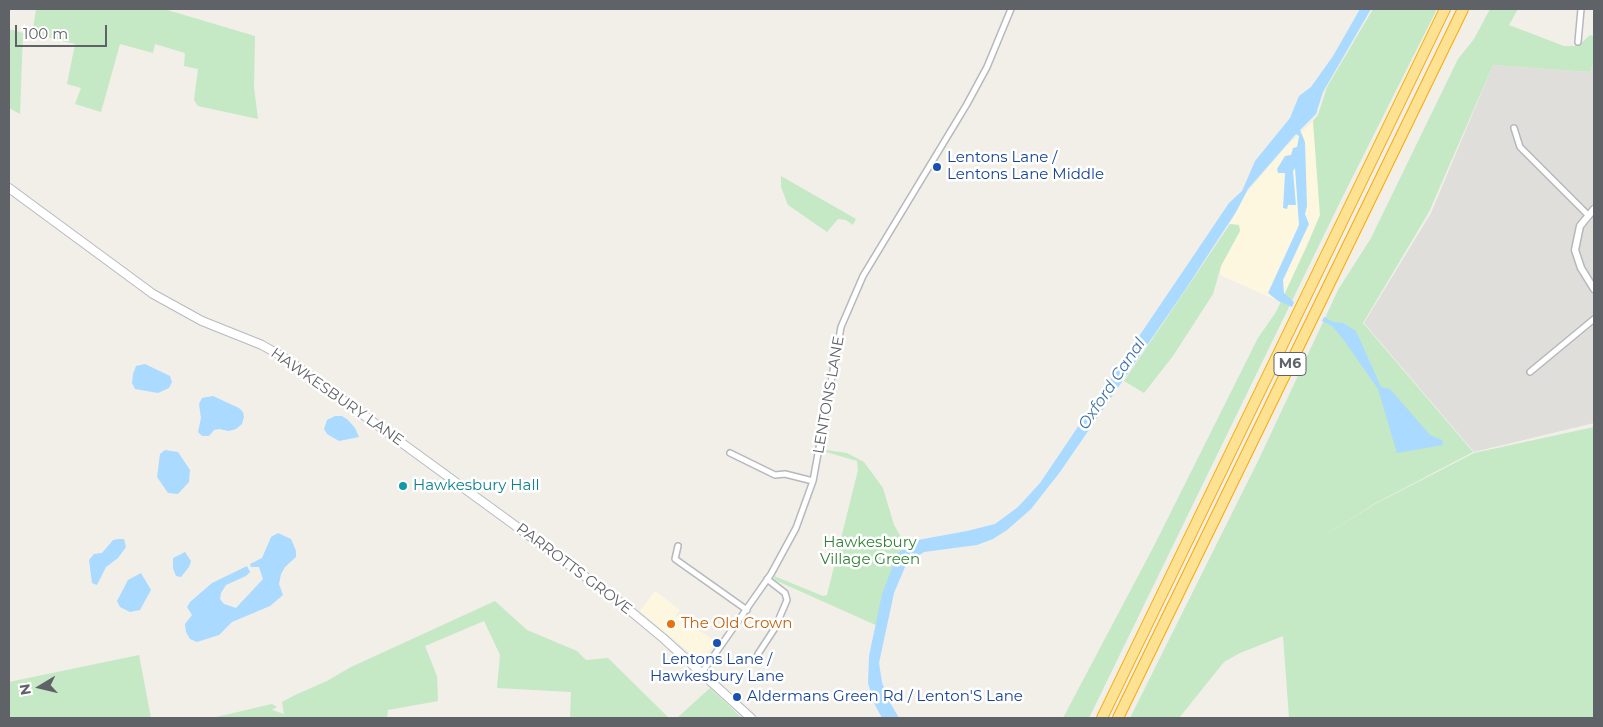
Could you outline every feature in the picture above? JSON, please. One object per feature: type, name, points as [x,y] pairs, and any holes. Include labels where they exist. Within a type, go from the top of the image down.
[{"type":"highway","name":"M6","points":[[1102,718],[1445,9]]},
{"type":"highway","name":"M6","points":[[1118,718],[1463,9]]},
{"type":"main road","name":"HAWKESBURY LANE","points":[[9,188],[153,294],[202,321],[262,345],[288,360],[484,501]]},
{"type":"main road","name":"PARROTTS GROVE","points":[[484,501],[616,598],[751,718]]},
{"type":"street","name":"LENTONS LANE","points":[[702,674],[767,579],[796,528],[813,481],[841,327],[863,276],[967,104],[987,67],[1011,9]]},
{"type":"street","points":[[1578,42],[1581,9]]},
{"type":"street","points":[[1514,128],[1520,146],[1588,215]]},
{"type":"street","points":[[1594,209],[1588,215],[1577,234],[1575,250],[1581,268],[1594,289]]},
{"type":"street","points":[[1530,372],[1594,319]]},
{"type":"street","points":[[733,452],[776,474],[785,474],[813,481]]},
{"type":"street","points":[[678,546],[675,560],[747,610]]},
{"type":"street","points":[[758,654],[775,628],[787,600],[785,593],[767,579]]},
{"type":"shaded area","points":[[1594,61],[1594,423],[1474,452],[1364,323],[1431,213],[1493,65],[1590,72]]},
{"type":"shaded area","points":[[1313,121],[1320,215],[1281,302],[1220,275],[1221,266],[1240,231],[1239,225],[1230,224],[1245,195],[1285,148]]},
{"type":"shaded area","name":"The Old Crown","points":[[655,591],[680,610],[676,615],[716,642],[701,662],[640,611]]},
{"type":"green space","points":[[36,9],[164,9],[255,36],[254,87],[258,119],[198,106],[194,100],[198,69],[184,66],[185,53],[155,44],[153,53],[120,44],[101,112],[75,104],[81,88],[67,84],[75,44],[35,34],[33,29]]},
{"type":"green space","points":[[1373,9],[1437,9],[1342,198],[1089,718],[1063,718],[1155,544],[1258,338],[1276,312],[1307,246],[1320,215],[1313,121],[1318,115],[1327,87]]},
{"type":"green space","points":[[1490,9],[1518,9],[1509,25],[1564,46],[1578,46],[1590,35],[1594,36],[1594,61],[1590,72],[1493,65],[1429,212],[1363,323],[1473,452],[1374,504],[1317,540],[1375,504],[1474,453],[1594,427],[1594,718],[1289,718],[1283,636],[1240,653],[1224,662],[1179,718],[1130,718],[1260,457],[1338,290],[1371,238],[1458,59],[1474,39]]},
{"type":"green space","points":[[9,29],[23,33],[20,114],[9,108]]},
{"type":"green space","points":[[781,176],[856,219],[853,225],[846,220],[838,219],[827,232],[788,205],[781,187]]},
{"type":"green space","points":[[1230,224],[1239,225],[1240,231],[1221,266],[1213,294],[1173,356],[1144,393],[1124,381]]},
{"type":"green space","name":"Hawkesbury Village Green","points":[[826,450],[847,453],[864,462],[883,488],[894,525],[910,552],[907,554],[880,627],[775,580],[774,576],[823,596],[827,595],[858,470],[857,461],[826,452]]},
{"type":"green space","points":[[495,601],[527,630],[577,651],[586,660],[608,658],[669,718],[570,718],[571,692],[497,688],[500,655],[484,621],[425,646],[437,676],[438,701],[388,710],[387,718],[212,718],[272,704],[277,707],[272,710],[284,714],[282,702],[295,695],[327,681],[351,667]]},
{"type":"green space","points":[[139,655],[151,718],[9,718],[9,682]]},
{"type":"green space","points":[[710,688],[742,718],[677,718]]},
{"type":"water","name":"Oxford Canal","points":[[1360,9],[1371,9],[1323,92],[1316,114],[1300,130],[1305,142],[1307,206],[1305,214],[1309,224],[1283,280],[1284,293],[1294,302],[1292,307],[1278,301],[1268,293],[1299,225],[1295,168],[1293,171],[1296,205],[1288,205],[1287,209],[1283,208],[1285,173],[1278,173],[1277,169],[1285,156],[1291,155],[1293,148],[1297,147],[1299,136],[1296,134],[1248,189],[1236,212],[1185,290],[1060,472],[1031,509],[1007,530],[993,539],[977,545],[924,552],[910,561],[905,567],[894,593],[879,663],[882,682],[888,699],[899,718],[882,718],[874,703],[868,683],[869,656],[882,594],[898,553],[918,540],[995,524],[1018,507],[1040,483],[1229,203],[1242,191],[1255,161],[1290,118],[1299,96],[1311,87],[1333,56]]},
{"type":"water","points":[[1324,317],[1333,322],[1343,323],[1356,331],[1381,387],[1390,389],[1430,435],[1442,440],[1443,445],[1397,453],[1378,389],[1343,339],[1332,326],[1322,321]]},
{"type":"water","points":[[145,364],[170,376],[172,382],[169,388],[158,393],[135,389],[132,383],[136,366]]},
{"type":"water","points":[[213,396],[239,408],[243,412],[244,417],[242,424],[236,429],[229,431],[214,430],[209,436],[202,436],[198,432],[201,418],[199,404],[202,398]]},
{"type":"water","points":[[335,416],[342,416],[348,420],[355,428],[359,437],[339,441],[327,434],[324,429],[327,420]]},
{"type":"water","points":[[165,450],[178,452],[190,470],[189,482],[178,494],[168,493],[157,477],[160,454]]},
{"type":"water","points":[[278,533],[291,539],[296,551],[296,557],[285,567],[281,574],[279,584],[283,595],[270,606],[232,622],[219,635],[197,642],[190,639],[186,632],[185,624],[192,615],[187,607],[190,602],[212,583],[247,566],[250,572],[246,576],[226,585],[221,593],[220,599],[224,604],[236,608],[263,579],[259,567],[251,567],[250,564],[262,558],[271,537]]},
{"type":"water","points":[[124,539],[126,547],[118,558],[106,567],[97,585],[92,583],[89,560],[94,554],[102,553],[113,540]]},
{"type":"water","points":[[185,552],[191,561],[189,567],[181,577],[176,576],[173,568],[173,558]]},
{"type":"water","points":[[141,573],[151,590],[140,610],[130,612],[120,607],[117,601],[128,580]]},
{"type":"place","name":"Lentons Lane / Lentons Lane Middle","points":[[937,167]]},
{"type":"place","name":"Hawkesbury Hall","points":[[403,486]]},
{"type":"place","name":"The Old Crown","points":[[671,624]]},
{"type":"place","name":"Lentons Lane / Hawkesbury Lane","points":[[717,643]]},
{"type":"place","name":"Aldermans Green Rd / Lenton'S Lane","points":[[737,697]]}]
